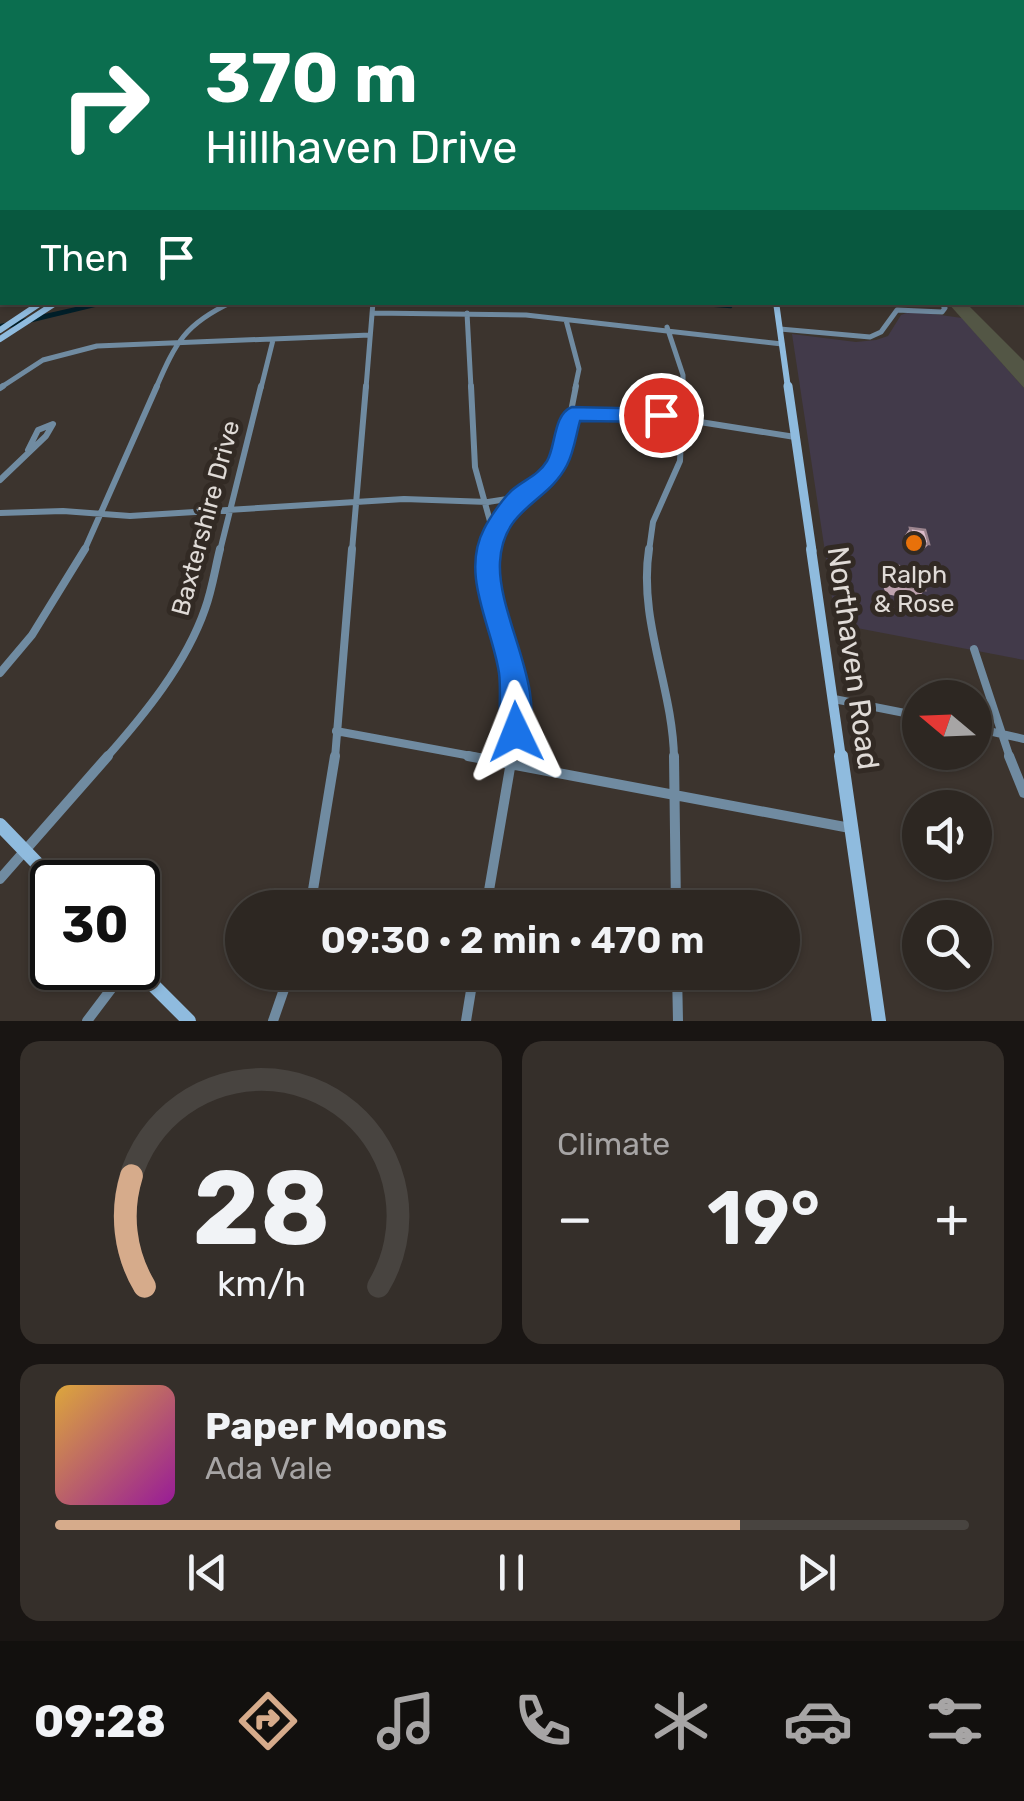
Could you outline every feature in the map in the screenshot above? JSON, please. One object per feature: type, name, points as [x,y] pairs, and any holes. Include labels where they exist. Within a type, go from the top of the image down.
[{"type":"street","points":[[0,330],[38,305]]},
{"type":"street","points":[[0,340],[53,305]]},
{"type":"street","points":[[0,673],[65,590],[176,346],[192,322],[226,305]]},
{"type":"street","points":[[313,890],[332,790],[373,305]]},
{"type":"street","name":"Northaven Road","points":[[776,305],[879,1021]]},
{"type":"street","points":[[780,329],[863,338],[882,332],[898,310],[942,312],[942,305]]},
{"type":"street","points":[[372,313],[467,313],[667,327],[782,344]]},
{"type":"street","points":[[467,313],[465,334],[475,467],[494,532],[488,583],[517,703],[511,764],[489,890]]},
{"type":"street","points":[[494,532],[520,497],[540,484],[558,463],[572,414],[579,368],[566,334],[566,320]]},
{"type":"street","points":[[667,327],[682,368],[678,469],[653,522],[646,569],[652,630],[674,733],[676,890]]},
{"type":"street","points":[[0,388],[32,366],[76,350],[108,345],[176,346],[370,335]]},
{"type":"street","name":"Baxtershire Drive","points":[[0,879],[134,726],[182,657],[205,610],[273,340]]},
{"type":"street","points":[[572,414],[643,412],[796,437]]},
{"type":"street","points":[[0,480],[54,424],[38,430],[28,450]]},
{"type":"street","points":[[0,513],[130,516],[416,499],[488,502],[520,497]]},
{"type":"street","points":[[974,649],[1000,734],[1024,793]]},
{"type":"street","points":[[834,699],[902,712]]},
{"type":"street","points":[[336,731],[851,828]]},
{"type":"street","points":[[992,732],[1024,739]]},
{"type":"street","points":[[0,825],[34,860]]},
{"type":"street","points":[[87,1021],[110,990]]},
{"type":"street","points":[[158,990],[188,1021]]},
{"type":"street","points":[[273,1021],[284,990]]},
{"type":"street","points":[[466,1021],[471,990]]},
{"type":"street","points":[[677,990],[678,1021]]},
{"type":"shaded area","points":[[912,311],[962,318],[1024,388],[1024,660],[836,624],[792,334],[856,342],[876,340],[888,336],[901,315]]},
{"type":"green space","points":[[950,305],[968,305],[1024,361],[1024,388]]},
{"type":"building","points":[[910,528],[925,530],[929,544],[914,542]]},
{"type":"building","points":[[886,563],[899,566],[900,571],[921,574],[925,590],[894,585]]},
{"type":"waterway","points":[[0,327],[99,305]]},
{"type":"waterway","points":[[703,305],[731,307]]},
{"type":"place","name":"Ralph & Rose","points":[[914,543]]},
{"type":"route","points":[[516,732],[512,672],[488,583],[494,532],[520,497],[540,484],[558,463],[572,414],[661,415]]}]
